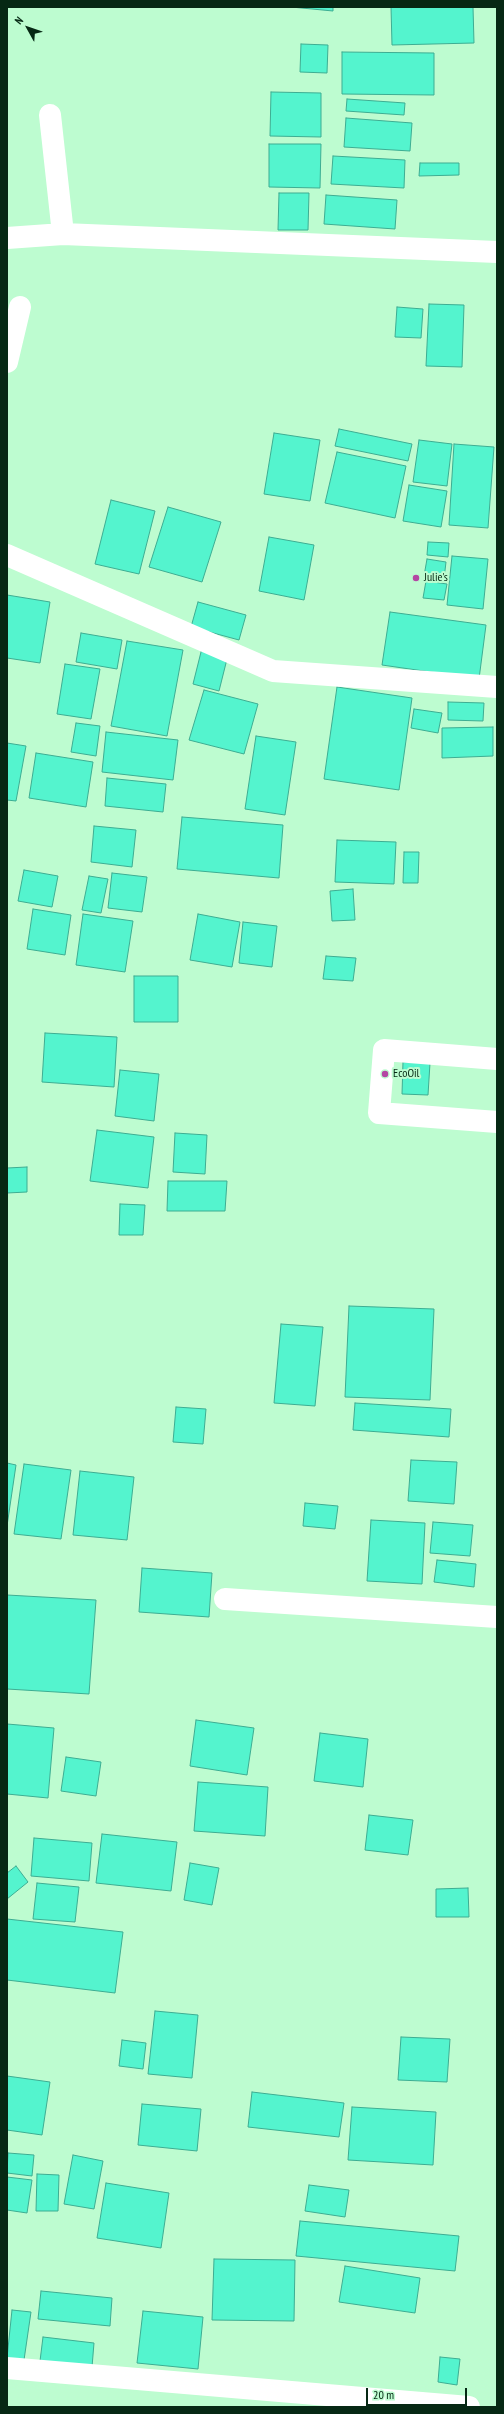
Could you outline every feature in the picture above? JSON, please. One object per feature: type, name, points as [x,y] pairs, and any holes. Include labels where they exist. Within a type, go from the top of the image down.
[{"type":"street","points":[[50,115],[63,234]]},
{"type":"street","points":[[7,238],[63,234],[497,252]]},
{"type":"street","points":[[7,362],[20,306]]},
{"type":"street","points":[[7,555],[273,671],[497,687]]},
{"type":"street","points":[[497,1060],[384,1050],[379,1113],[497,1122]]},
{"type":"street","points":[[225,1599],[497,1617]]},
{"type":"street","points":[[7,2368],[469,2407]]},
{"type":"building","points":[[291,7],[333,7],[333,11]]},
{"type":"building","points":[[391,7],[473,7],[474,43],[392,45]]},
{"type":"building","points":[[301,44],[328,45],[327,73],[300,72]]},
{"type":"building","points":[[342,52],[434,53],[434,95],[342,94]]},
{"type":"building","points":[[271,92],[321,93],[321,137],[270,136]]},
{"type":"building","points":[[347,99],[405,103],[404,115],[346,111]]},
{"type":"building","points":[[346,118],[412,123],[410,151],[344,147]]},
{"type":"building","points":[[269,144],[321,144],[320,188],[269,187]]},
{"type":"building","points":[[333,156],[405,160],[404,188],[331,184]]},
{"type":"building","points":[[420,163],[459,163],[459,175],[419,176]]},
{"type":"building","points":[[279,193],[309,193],[308,230],[278,230]]},
{"type":"building","points":[[326,195],[397,200],[395,229],[324,224]]},
{"type":"building","points":[[429,304],[464,305],[462,367],[426,366]]},
{"type":"building","points":[[397,307],[423,309],[421,338],[395,337]]},
{"type":"building","points":[[339,429],[412,444],[408,461],[335,446]]},
{"type":"building","points":[[274,433],[320,440],[310,501],[264,494]]},
{"type":"building","points":[[419,440],[452,444],[447,486],[413,482]]},
{"type":"building","points":[[454,444],[494,447],[488,528],[449,525]]},
{"type":"building","points":[[337,452],[406,466],[395,518],[325,503]]},
{"type":"building","points":[[409,485],[447,491],[441,527],[403,521]]},
{"type":"building","points":[[111,500],[155,511],[139,574],[95,564]]},
{"type":"building","points":[[168,507],[221,522],[202,582],[149,567]]},
{"type":"building","points":[[269,537],[314,545],[304,600],[259,591]]},
{"type":"building","points":[[428,542],[449,543],[448,557],[427,555]]},
{"type":"building","points":[[452,556],[488,559],[483,609],[447,605]]},
{"type":"building","points":[[427,559],[446,562],[444,579],[424,576]]},
{"type":"building","points":[[426,581],[447,584],[444,600],[423,598]]},
{"type":"building","points":[[7,595],[50,602],[40,663],[7,658]]},
{"type":"building","points":[[198,602],[246,615],[239,640],[191,627]]},
{"type":"building","points":[[390,612],[486,625],[479,679],[382,665]]},
{"type":"building","points":[[81,633],[122,640],[117,669],[76,662]]},
{"type":"building","points":[[127,641],[183,650],[167,736],[111,726]]},
{"type":"building","points":[[202,648],[228,655],[219,691],[193,684]]},
{"type":"building","points":[[65,664],[100,669],[91,719],[57,714]]},
{"type":"building","points":[[337,687],[412,698],[399,790],[324,779]]},
{"type":"building","points":[[204,690],[258,704],[244,754],[189,740]]},
{"type":"building","points":[[448,702],[484,703],[483,721],[448,720]]},
{"type":"building","points":[[414,709],[442,713],[438,733],[411,728]]},
{"type":"building","points":[[76,723],[100,726],[96,756],[71,752]]},
{"type":"building","points":[[493,727],[493,756],[442,758],[442,728]]},
{"type":"building","points":[[106,732],[178,740],[173,780],[102,772]]},
{"type":"building","points":[[256,736],[296,742],[285,815],[245,809]]},
{"type":"building","points":[[7,743],[26,746],[16,801],[7,800]]},
{"type":"building","points":[[36,753],[93,762],[86,807],[29,798]]},
{"type":"building","points":[[107,778],[166,784],[163,812],[105,806]]},
{"type":"building","points":[[182,817],[283,825],[279,878],[177,869]]},
{"type":"building","points":[[94,826],[136,830],[132,867],[91,862]]},
{"type":"building","points":[[337,840],[396,842],[394,884],[335,882]]},
{"type":"building","points":[[404,852],[419,852],[418,883],[403,883]]},
{"type":"building","points":[[24,870],[58,876],[52,907],[18,901]]},
{"type":"building","points":[[112,873],[147,877],[142,912],[108,908]]},
{"type":"building","points":[[89,876],[108,879],[101,913],[82,910]]},
{"type":"building","points":[[353,889],[355,920],[332,921],[330,891]]},
{"type":"building","points":[[33,909],[71,915],[65,955],[27,949]]},
{"type":"building","points":[[83,914],[133,921],[125,972],[76,965]]},
{"type":"building","points":[[198,914],[240,922],[232,967],[190,960]]},
{"type":"building","points":[[243,922],[277,926],[272,967],[239,963]]},
{"type":"building","points":[[326,956],[356,958],[353,981],[323,979]]},
{"type":"building","points":[[134,976],[178,976],[178,1022],[134,1022]]},
{"type":"building","points":[[45,1033],[117,1037],[114,1087],[42,1082]]},
{"type":"building","points":[[403,1062],[430,1063],[428,1095],[402,1094]]},
{"type":"building","points":[[120,1070],[159,1074],[154,1121],[115,1116]]},
{"type":"building","points":[[97,1130],[154,1137],[148,1188],[90,1181]]},
{"type":"building","points":[[175,1133],[207,1135],[205,1174],[173,1172]]},
{"type":"building","points":[[27,1167],[27,1192],[7,1193],[7,1168]]},
{"type":"building","points":[[168,1181],[227,1181],[225,1211],[167,1211]]},
{"type":"building","points":[[120,1204],[145,1205],[143,1235],[119,1235]]},
{"type":"building","points":[[349,1306],[434,1309],[430,1400],[345,1397]]},
{"type":"building","points":[[281,1324],[323,1327],[315,1406],[274,1403]]},
{"type":"building","points":[[355,1403],[451,1409],[449,1437],[353,1430]]},
{"type":"building","points":[[176,1407],[206,1409],[203,1444],[173,1442]]},
{"type":"building","points":[[411,1460],[457,1462],[454,1504],[408,1501]]},
{"type":"building","points":[[7,1463],[16,1465],[7,1526]]},
{"type":"building","points":[[24,1464],[71,1470],[61,1539],[14,1534]]},
{"type":"building","points":[[80,1471],[134,1477],[127,1540],[73,1535]]},
{"type":"building","points":[[305,1503],[338,1506],[335,1529],[303,1526]]},
{"type":"building","points":[[371,1520],[425,1523],[422,1584],[367,1581]]},
{"type":"building","points":[[433,1522],[473,1525],[470,1556],[430,1553]]},
{"type":"building","points":[[437,1560],[476,1564],[474,1587],[434,1582]]},
{"type":"building","points":[[142,1568],[212,1573],[209,1617],[139,1612]]},
{"type":"building","points":[[7,1595],[96,1600],[89,1694],[7,1689]]},
{"type":"building","points":[[196,1720],[254,1728],[247,1775],[190,1766]]},
{"type":"building","points":[[7,1724],[54,1728],[48,1798],[7,1794]]},
{"type":"building","points":[[320,1733],[368,1739],[363,1787],[314,1781]]},
{"type":"building","points":[[66,1757],[101,1762],[96,1796],[61,1791]]},
{"type":"building","points":[[198,1782],[268,1787],[265,1836],[194,1831]]},
{"type":"building","points":[[369,1815],[413,1820],[408,1855],[365,1850]]},
{"type":"building","points":[[102,1834],[177,1842],[171,1891],[96,1883]]},
{"type":"building","points":[[34,1838],[92,1843],[89,1881],[31,1876]]},
{"type":"building","points":[[190,1863],[219,1868],[212,1905],[184,1900]]},
{"type":"building","points":[[16,1866],[28,1882],[7,1899],[7,1873]]},
{"type":"building","points":[[37,1883],[79,1887],[75,1922],[33,1919]]},
{"type":"building","points":[[468,1888],[469,1917],[436,1917],[436,1889]]},
{"type":"building","points":[[7,1919],[123,1932],[115,1993],[7,1980]]},
{"type":"building","points":[[155,2011],[198,2015],[192,2078],[148,2074]]},
{"type":"building","points":[[401,2037],[450,2039],[447,2082],[398,2080]]},
{"type":"building","points":[[122,2040],[146,2043],[143,2069],[119,2066]]},
{"type":"building","points":[[7,2076],[50,2082],[42,2135],[7,2130]]},
{"type":"building","points":[[252,2092],[344,2103],[339,2137],[248,2127]]},
{"type":"building","points":[[142,2104],[201,2109],[197,2151],[138,2145]]},
{"type":"building","points":[[352,2107],[436,2112],[433,2165],[348,2160]]},
{"type":"building","points":[[8,2153],[34,2155],[32,2176],[7,2173]]},
{"type":"building","points":[[73,2155],[103,2161],[94,2209],[64,2204]]},
{"type":"building","points":[[37,2174],[59,2175],[58,2211],[36,2211]]},
{"type":"building","points":[[7,2177],[32,2180],[27,2213],[7,2210]]},
{"type":"building","points":[[106,2183],[169,2193],[161,2248],[97,2238]]},
{"type":"building","points":[[309,2185],[349,2190],[345,2217],[305,2211]]},
{"type":"building","points":[[300,2221],[459,2236],[455,2271],[296,2256]]},
{"type":"building","points":[[214,2259],[295,2260],[294,2321],[212,2320]]},
{"type":"building","points":[[345,2266],[420,2278],[415,2313],[339,2302]]},
{"type":"building","points":[[41,2291],[112,2298],[110,2326],[38,2319]]},
{"type":"building","points":[[12,2310],[31,2312],[24,2360],[7,2358]]},
{"type":"building","points":[[143,2311],[203,2317],[198,2369],[137,2363]]},
{"type":"building","points":[[43,2337],[94,2343],[92,2367],[40,2361]]},
{"type":"building","points":[[440,2357],[460,2359],[457,2385],[438,2382]]},
{"type":"place","name":"Julie's","points":[[416,578]]},
{"type":"place","name":"EcoOil","points":[[385,1074]]}]
